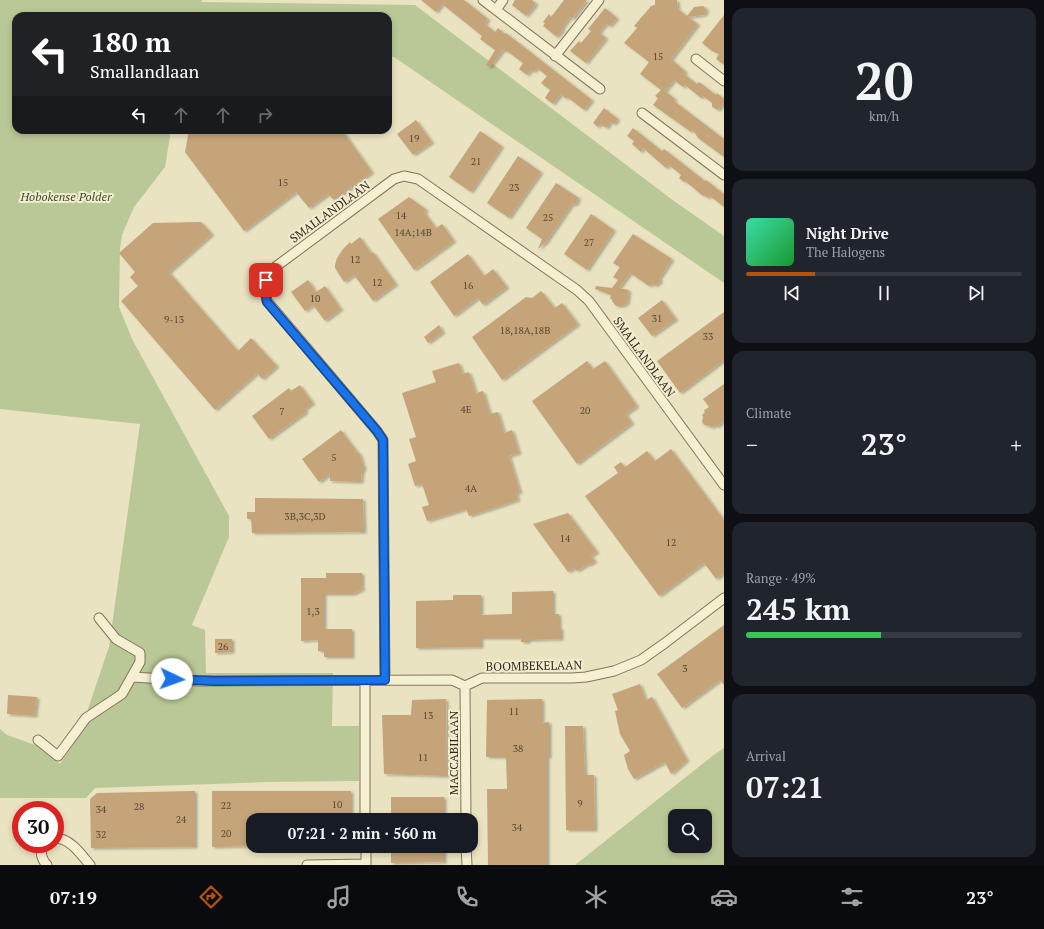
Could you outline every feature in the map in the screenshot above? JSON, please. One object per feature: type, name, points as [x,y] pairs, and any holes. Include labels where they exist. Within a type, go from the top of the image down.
[{"type":"street","points":[[483,0],[600,89]]},
{"type":"street","points":[[496,10],[503,0]]},
{"type":"street","points":[[555,56],[599,0]]},
{"type":"street","points":[[696,59],[724,81]]},
{"type":"street","points":[[642,112],[724,175]]},
{"type":"street","name":"SMALLANDLAAN","points":[[385,680],[383,440],[267,302],[265,291],[266,280],[274,268],[394,180],[404,176],[418,179],[577,290],[588,301],[724,485]]},
{"type":"street","name":"BOOMBEKELAAN","points":[[466,686],[482,678],[586,677],[629,666],[651,653],[724,598]]},
{"type":"street","points":[[38,740],[58,756],[86,718],[122,694],[140,662],[140,654],[116,639],[99,618]]},
{"type":"street","points":[[132,677],[199,680],[452,680],[466,686]]},
{"type":"street","points":[[365,681],[365,813]]},
{"type":"street","name":"MACCABILAAN","points":[[466,686],[466,813]]},
{"type":"street","points":[[64,840],[81,854],[90,865]]},
{"type":"street","points":[[41,853],[42,859],[47,865]]},
{"type":"street","points":[[307,865],[366,864],[366,853]]},
{"type":"street","points":[[466,853],[466,865]]},
{"type":"green space","name":"Hobokense Polder","points":[[0,0],[202,0],[201,2],[415,5],[674,201],[724,236],[724,283],[392,57],[392,12],[12,12],[12,134],[170,134],[165,167],[134,207],[122,235],[120,249],[119,307],[132,339],[229,516],[229,537],[192,625],[205,630],[206,673],[333,673],[332,726],[359,726],[359,781],[268,782],[95,788],[86,798],[0,798],[0,729],[7,735],[38,746],[60,764],[88,721],[88,709],[109,647],[140,424],[0,409]]},
{"type":"green space","points":[[724,748],[724,865],[575,865],[715,754]]},
{"type":"building","points":[[421,0],[464,0],[488,19],[485,24],[495,32],[498,28],[505,34],[506,33],[592,100],[584,110],[567,97],[566,99],[561,94],[553,104],[545,98],[550,90],[541,83],[547,76],[537,68],[534,72],[531,70],[527,75],[519,69],[523,63],[507,51],[503,50],[490,67],[486,65],[495,50],[480,39],[482,36],[442,4],[436,12]]},
{"type":"building","points":[[515,0],[532,0],[536,4],[526,16],[512,5]]},
{"type":"building","points":[[564,0],[587,0],[573,18],[570,17],[557,37],[543,26],[545,23],[543,22],[549,14],[551,17]]},
{"type":"building","points":[[655,0],[677,0],[678,9],[687,16],[694,7],[703,6],[707,10],[704,15],[688,17],[698,24],[671,59],[686,72],[684,74],[697,84],[699,82],[716,95],[717,93],[724,99],[724,103],[718,110],[712,107],[712,103],[703,96],[701,98],[685,85],[683,87],[674,80],[665,91],[675,99],[674,101],[724,139],[724,157],[698,138],[693,130],[691,132],[653,105],[658,98],[655,96],[661,90],[640,74],[649,62],[624,43],[637,28],[634,26],[651,6],[655,5]]},
{"type":"building","points":[[605,8],[617,18],[610,26],[606,24],[599,32],[606,38],[586,63],[570,51],[579,41],[581,43],[591,31],[588,29]]},
{"type":"building","points":[[724,15],[724,65],[716,59],[719,54],[712,51],[702,43]]},
{"type":"building","points":[[604,108],[618,119],[614,124],[610,122],[607,128],[600,124],[598,127],[593,123]]},
{"type":"building","points":[[416,120],[432,142],[413,155],[397,134]]},
{"type":"building","points":[[633,128],[662,151],[664,149],[724,194],[724,207],[710,196],[708,198],[704,195],[703,196],[685,181],[684,182],[679,178],[681,175],[669,165],[666,168],[643,148],[641,152],[632,144],[634,141],[627,136]]},
{"type":"building","points":[[480,131],[502,146],[471,192],[449,177]]},
{"type":"building","points":[[188,134],[345,134],[372,172],[334,200],[328,194],[309,208],[296,192],[244,231],[185,152]]},
{"type":"building","points":[[518,156],[541,172],[509,218],[487,203]]},
{"type":"building","points":[[556,183],[579,198],[575,205],[572,204],[546,242],[538,249],[542,239],[526,228]]},
{"type":"building","points":[[409,197],[427,210],[424,212],[436,228],[442,224],[454,241],[414,270],[378,219]]},
{"type":"building","points":[[591,214],[614,230],[587,270],[564,254]]},
{"type":"building","points":[[201,222],[212,234],[169,272],[238,351],[251,338],[277,366],[262,379],[257,373],[215,410],[121,301],[138,286],[130,277],[135,272],[119,253],[153,223]]},
{"type":"building","points":[[633,234],[672,259],[659,279],[661,281],[655,286],[653,284],[649,286],[630,273],[619,288],[629,290],[627,303],[622,306],[616,306],[612,299],[610,299],[611,295],[595,289],[596,286],[612,288],[618,280],[613,277],[620,267],[613,263]]},
{"type":"building","points":[[360,237],[396,284],[373,301],[354,275],[344,282],[335,268],[337,258],[343,249],[350,242],[351,244]]},
{"type":"building","points":[[468,254],[484,276],[493,269],[507,287],[483,305],[478,298],[454,316],[430,282]]},
{"type":"building","points":[[308,280],[316,292],[325,286],[341,309],[325,321],[313,305],[305,311],[291,292]]},
{"type":"building","points":[[541,291],[555,308],[562,303],[578,324],[502,380],[472,337],[526,297],[532,298]]},
{"type":"building","points":[[662,300],[676,319],[652,336],[638,318]]},
{"type":"building","points":[[724,312],[724,360],[680,393],[657,361]]},
{"type":"building","points":[[439,325],[443,332],[428,343],[424,337]]},
{"type":"building","points":[[587,361],[593,369],[605,361],[637,406],[626,414],[632,423],[577,464],[532,401]]},
{"type":"building","points":[[459,363],[463,374],[469,372],[476,393],[483,391],[490,414],[498,412],[504,433],[512,430],[519,453],[509,456],[520,492],[516,493],[518,500],[469,516],[466,509],[427,521],[422,507],[429,505],[422,484],[415,486],[408,464],[416,461],[409,439],[416,437],[402,393],[436,382],[432,371]]},
{"type":"building","points":[[724,384],[724,421],[716,427],[715,425],[711,428],[710,426],[704,425],[702,422],[702,415],[705,412],[704,410],[709,407],[703,399]]},
{"type":"building","points":[[300,385],[313,403],[305,409],[306,412],[269,439],[252,416],[289,388],[291,391]]},
{"type":"building","points":[[341,430],[358,453],[359,452],[364,468],[362,471],[361,482],[330,481],[330,474],[319,482],[302,459]]},
{"type":"building","points":[[671,449],[724,520],[724,573],[716,579],[704,563],[659,596],[585,496],[618,473],[614,467],[621,462],[625,467],[647,451],[655,461]]},
{"type":"building","points":[[255,498],[363,499],[364,532],[252,533],[251,519],[247,519],[247,512],[255,512]]},
{"type":"building","points":[[568,513],[597,552],[591,556],[595,561],[577,571],[574,568],[568,572],[533,524]]},
{"type":"building","points":[[326,573],[362,573],[363,589],[353,594],[324,594],[324,629],[352,629],[352,657],[324,657],[324,651],[318,651],[318,640],[301,641],[301,578],[326,578]]},
{"type":"building","points":[[553,591],[553,614],[559,614],[561,639],[528,640],[528,642],[521,642],[521,638],[481,638],[481,647],[416,648],[416,601],[453,600],[453,595],[481,595],[481,615],[512,614],[512,592]]},
{"type":"building","points":[[724,625],[724,685],[720,680],[682,708],[657,674]]},
{"type":"building","points":[[215,639],[232,639],[232,652],[215,653]]},
{"type":"building","points":[[640,684],[646,700],[652,697],[687,760],[671,774],[665,762],[634,779],[628,769],[624,755],[630,751],[620,734],[615,711],[618,710],[612,694]]},
{"type":"building","points":[[8,695],[37,697],[35,716],[7,714]]},
{"type":"building","points":[[446,699],[447,776],[384,774],[382,715],[411,715],[412,700]]},
{"type":"building","points":[[542,699],[542,723],[549,722],[549,757],[547,757],[547,865],[488,865],[487,789],[507,789],[506,757],[486,757],[487,700]]},
{"type":"building","points":[[565,726],[583,726],[585,775],[594,775],[595,830],[566,830]]},
{"type":"building","points":[[195,791],[195,847],[91,848],[90,799],[97,793]]},
{"type":"building","points":[[212,791],[351,791],[351,813],[246,813],[246,846],[212,847]]},
{"type":"building","points":[[391,797],[444,797],[444,813],[391,813]]},
{"type":"building","points":[[391,853],[444,853],[444,862],[391,863]]},
{"type":"route","points":[[172,679],[214,681],[385,680],[383,440],[267,302],[265,291],[266,280]]}]
